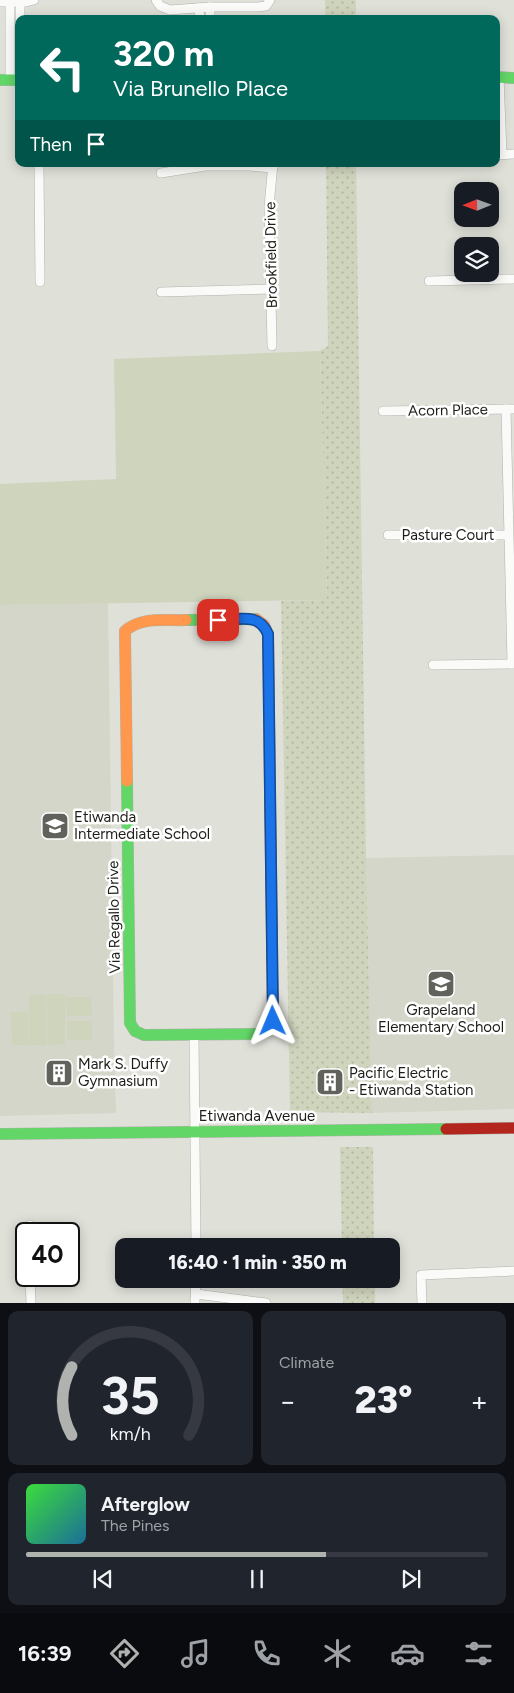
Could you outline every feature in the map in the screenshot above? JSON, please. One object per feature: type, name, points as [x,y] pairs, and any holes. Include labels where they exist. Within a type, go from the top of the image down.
[{"type":"street","points":[[0,2],[32,2],[34,0]]},
{"type":"street","points":[[10,2],[10,80]]},
{"type":"street","points":[[20,2],[20,15]]},
{"type":"street","points":[[158,3],[170,10],[210,7],[258,8],[268,3]]},
{"type":"street","points":[[210,7],[210,15]]},
{"type":"street","points":[[200,8],[200,15]]},
{"type":"street","points":[[500,77],[514,78]]},
{"type":"street","points":[[500,154],[514,154]]},
{"type":"street","points":[[39,167],[40,282]]},
{"type":"street","points":[[161,173],[199,167]]},
{"type":"street","name":"Brookfield Drive","points":[[272,346],[270,206],[273,167]]},
{"type":"street","points":[[429,281],[514,279]]},
{"type":"street","points":[[161,292],[271,289]]},
{"type":"street","points":[[433,665],[513,664],[508,535],[510,410]]},
{"type":"street","name":"Acorn Place","points":[[383,411],[510,410]]},
{"type":"street","name":"Pasture Court","points":[[388,535],[508,535]]},
{"type":"street","name":"Via Regallo Drive","points":[[256,619],[264,625],[268,634],[272,1028],[259,1034],[194,1035],[144,1035],[135,1031],[130,1023],[125,631],[132,624],[142,621],[256,619]]},
{"type":"street","points":[[194,1035],[196,1238]]},
{"type":"street","name":"Etiwanda Avenue","points":[[0,1134],[514,1128]]},
{"type":"street","points":[[422,1303],[421,1274],[514,1271]]},
{"type":"street","points":[[30,1287],[31,1303]]},
{"type":"street","points":[[195,1299],[266,1303]]},
{"type":"shaded area","name":"Etiwanda Intermediate School","points":[[108,603],[116,1113],[0,1116],[0,605]]},
{"type":"shaded area","name":"Grapeland Elementary School","points":[[514,855],[514,1109],[372,1113],[366,858]]},
{"type":"green space","points":[[325,0],[356,0],[356,15],[325,15]]},
{"type":"green space","points":[[326,167],[356,167],[366,858],[372,1113],[290,1112],[281,601],[327,600],[320,351],[328,346]]},
{"type":"green space","points":[[320,351],[327,600],[0,605],[0,484],[116,479],[114,359]]},
{"type":"green space","points":[[46,994],[47,1045],[30,1045],[29,995]]},
{"type":"green space","points":[[47,994],[65,994],[65,1044],[48,1045]]},
{"type":"green space","points":[[66,997],[91,997],[92,1016],[67,1016]]},
{"type":"green space","points":[[11,1012],[28,1012],[29,1045],[12,1045]]},
{"type":"green space","points":[[67,1021],[92,1021],[92,1040],[67,1040]]},
{"type":"green space","points":[[340,1147],[373,1147],[374,1238],[342,1238]]},
{"type":"green space","points":[[342,1288],[375,1288],[375,1303],[343,1303]]},
{"type":"traffic: fast","points":[[500,77],[514,78]]},
{"type":"traffic: fast","points":[[0,80],[15,80]]},
{"type":"traffic: fast","points":[[186,620],[256,619]]},
{"type":"traffic: fast","points":[[127,781],[130,1023],[135,1031],[144,1035],[259,1034],[268,1031],[272,1027],[273,1010]]},
{"type":"traffic: fast","points":[[0,1134],[446,1129]]},
{"type":"traffic: slow","points":[[256,619],[264,625],[268,634],[270,796]]},
{"type":"traffic: slow","points":[[127,781],[125,631],[132,626],[146,621],[186,620]]},
{"type":"traffic: jam","points":[[270,796],[273,1010]]},
{"type":"traffic: jam","points":[[446,1129],[514,1128]]},
{"type":"place","name":"Etiwanda Intermediate School","points":[[55,826]]},
{"type":"place","name":"Grapeland Elementary School","points":[[441,984]]},
{"type":"place","name":"Mark S. Duffy Gymnasium","points":[[59,1073]]},
{"type":"place","name":"Pacific Electric - Etiwanda Station","points":[[330,1082]]},
{"type":"route","points":[[218,620],[256,619],[264,625],[268,634],[273,1021]]}]
